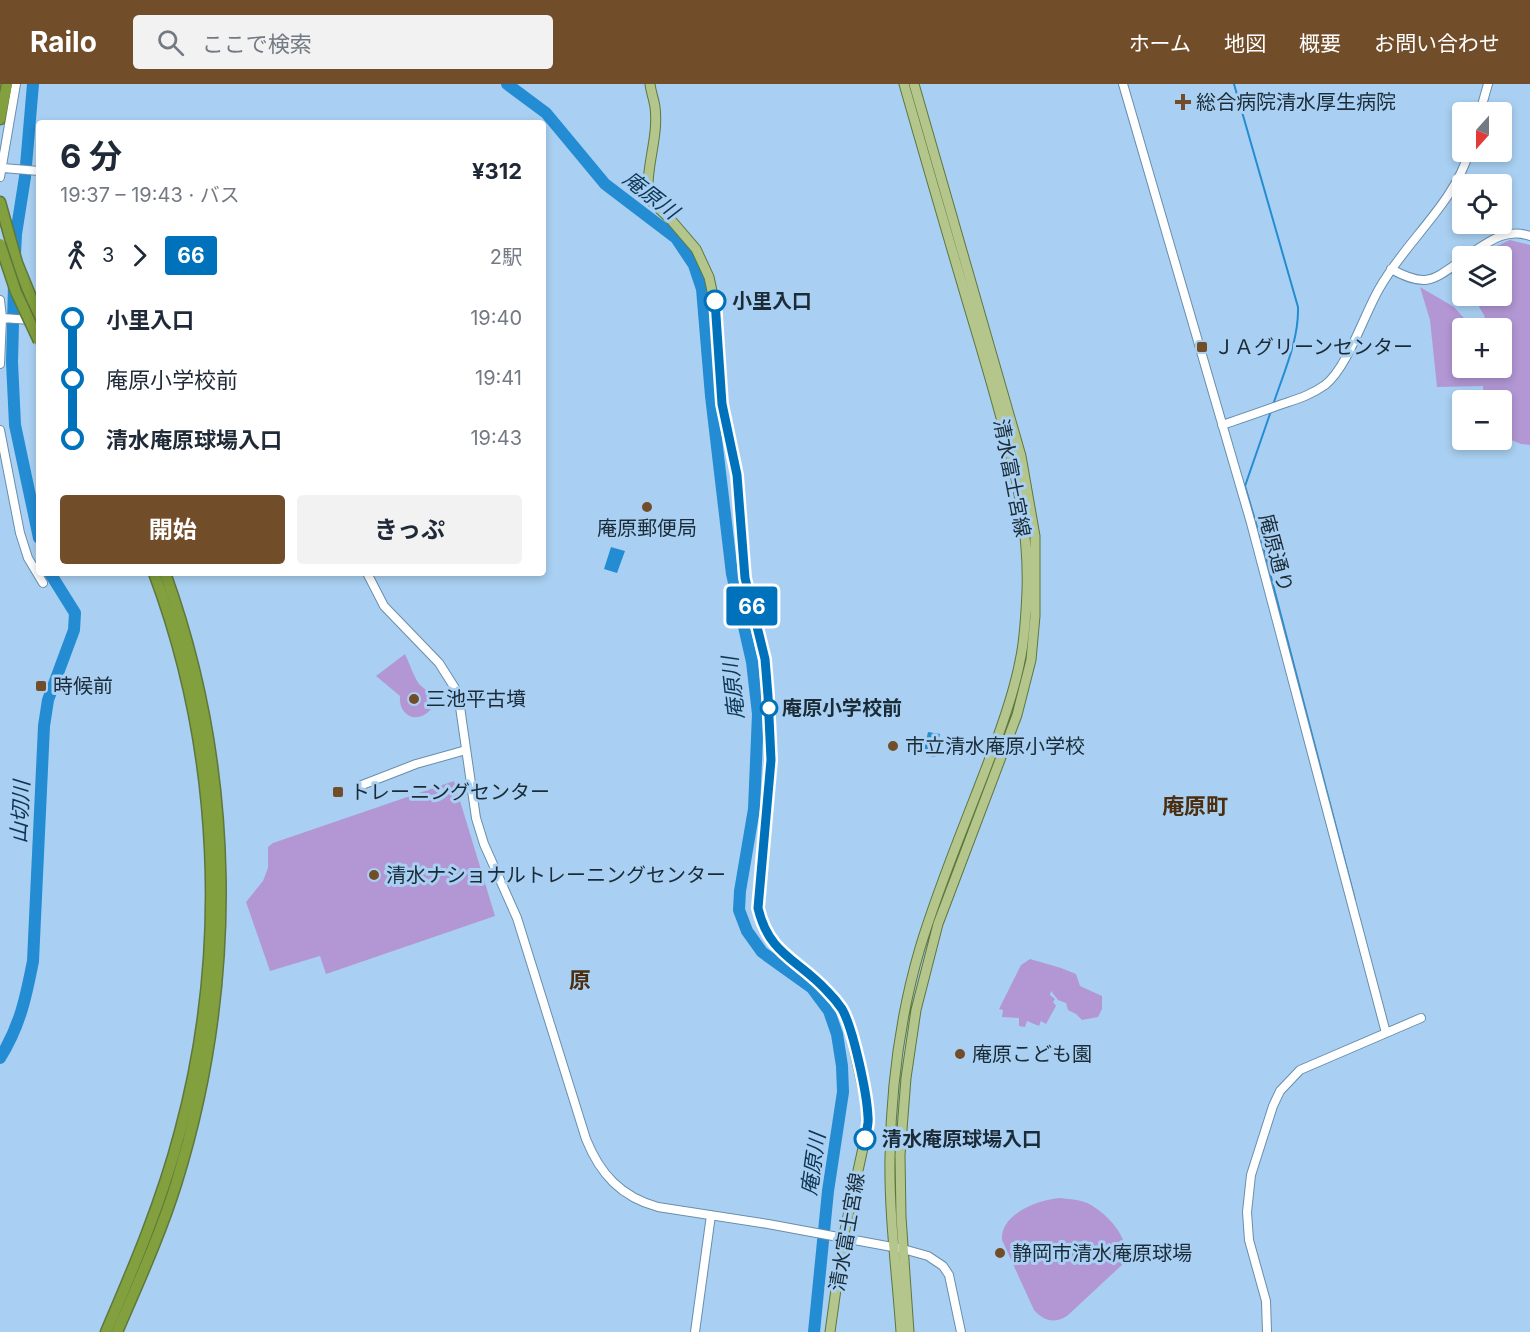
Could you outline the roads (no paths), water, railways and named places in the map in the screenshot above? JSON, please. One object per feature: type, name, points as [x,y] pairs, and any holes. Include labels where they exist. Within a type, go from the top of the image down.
[{"type":"highway","points":[[0,119],[7,84]]},
{"type":"highway","points":[[0,203],[16,263],[36,312]]},
{"type":"highway","points":[[0,244],[16,292],[36,335]]},
{"type":"highway","points":[[117,1332],[160,1231],[188,1142],[208,1054],[221,939],[222,888],[219,830],[205,717],[194,667],[160,576]]},
{"type":"highway","points":[[106,1332],[147,1234],[172,1160],[198,1052],[205,997],[210,927],[210,854],[202,765],[183,667],[160,576]]},
{"type":"main road","name":"清水富士宮線","points":[[650,84],[655,108],[647,185],[648,198],[696,249],[709,277],[715,305],[722,404],[737,475],[745,578],[765,659],[771,760],[758,908],[765,930],[778,950],[818,982],[842,1009],[851,1034],[867,1106],[868,1125],[843,1239],[830,1332]]},
{"type":"main road","name":"清水富士宮線","points":[[904,84],[996,399],[1009,452],[1021,503],[1026,550],[1027,592],[1021,661],[1008,710],[935,903],[905,1010],[897,1058],[890,1162],[909,1332]]},
{"type":"main road","name":"清水富士宮線","points":[[901,1332],[899,1248],[902,1129],[906,1078],[916,1010],[938,924],[1006,744],[1025,687],[1034,638],[1036,566],[1033,519],[1021,456],[914,84]]},
{"type":"street","points":[[0,177],[16,84]]},
{"type":"street","name":"庵原通り","points":[[1123,84],[1254,535],[1386,1033]]},
{"type":"street","points":[[1483,102],[1488,84]]},
{"type":"street","points":[[1222,425],[1301,399],[1325,384],[1339,368],[1378,289],[1452,190],[1466,162]]},
{"type":"street","points":[[3,168],[36,171]]},
{"type":"street","points":[[1482,246],[1503,234],[1530,236]]},
{"type":"street","points":[[1391,269],[1412,280],[1426,281],[1452,267]]},
{"type":"street","points":[[0,300],[2,318],[0,364]]},
{"type":"street","points":[[2,318],[36,319]]},
{"type":"street","points":[[0,430],[20,533],[28,558],[36,571]]},
{"type":"street","points":[[39,576],[43,583]]},
{"type":"street","points":[[369,576],[384,606],[439,663],[458,693],[476,818],[484,844],[517,918],[592,1155],[611,1182],[636,1200],[658,1207],[899,1248],[928,1256],[944,1266],[949,1275],[961,1332]]},
{"type":"street","points":[[362,785],[416,764],[466,750]]},
{"type":"street","points":[[1267,1332],[1265,1294],[1249,1240],[1247,1212],[1251,1175],[1273,1106],[1281,1091],[1300,1070],[1421,1018]]},
{"type":"street","points":[[695,1332],[711,1215]]},
{"type":"water","points":[[611,547],[625,551],[617,573],[604,569]]},
{"type":"water","points":[[928,732],[940,734],[935,757],[923,755]]},
{"type":"waterway","name":"山切川","points":[[15,254],[25,177],[33,84]]},
{"type":"waterway","name":"庵原川","points":[[507,84],[546,113],[605,184],[676,238],[694,265],[702,289],[711,396],[732,574],[752,662],[758,714],[754,809],[740,891],[739,910],[747,931],[762,952],[812,988],[829,1011],[837,1034],[842,1066],[843,1092],[828,1191],[814,1332]]},
{"type":"waterway","points":[[1234,84],[1298,307],[1293,345],[1273,405]]},
{"type":"waterway","name":"山切川","points":[[14,284],[12,362],[15,425],[36,524]]},
{"type":"waterway","points":[[1271,411],[1245,486],[1265,554],[1355,900]]},
{"type":"waterway","name":"山切川","points":[[0,1058],[17,1023],[33,961],[44,726],[48,700],[74,630],[75,613],[52,576]]},
{"type":"place","name":"総合病院清水厚生病院","points":[[1183,102]]},
{"type":"place","name":"小里入口","points":[[715,301]]},
{"type":"place","name":"ＪＡグリーンセンター","points":[[1202,347]]},
{"type":"place","name":"庵原郵便局","points":[[647,507]]},
{"type":"place","name":"時候前","points":[[41,686]]},
{"type":"place","name":"三池平古墳","points":[[414,699]]},
{"type":"place","name":"庵原小学校前","points":[[769,708]]},
{"type":"place","name":"市立清水庵原小学校","points":[[893,746]]},
{"type":"place","name":"トレーニングセンター","points":[[338,792]]},
{"type":"place","name":"清水ナショナルトレーニングセンター","points":[[374,875]]},
{"type":"place","name":"庵原こども園","points":[[960,1054]]},
{"type":"place","name":"清水庵原球場入口","points":[[865,1139]]},
{"type":"place","name":"静岡市清水庵原球場","points":[[1000,1253]]},
{"type":"district","name":"庵原町","points":[[1195,806]]},
{"type":"district","name":"原","points":[[580,980]]}]
